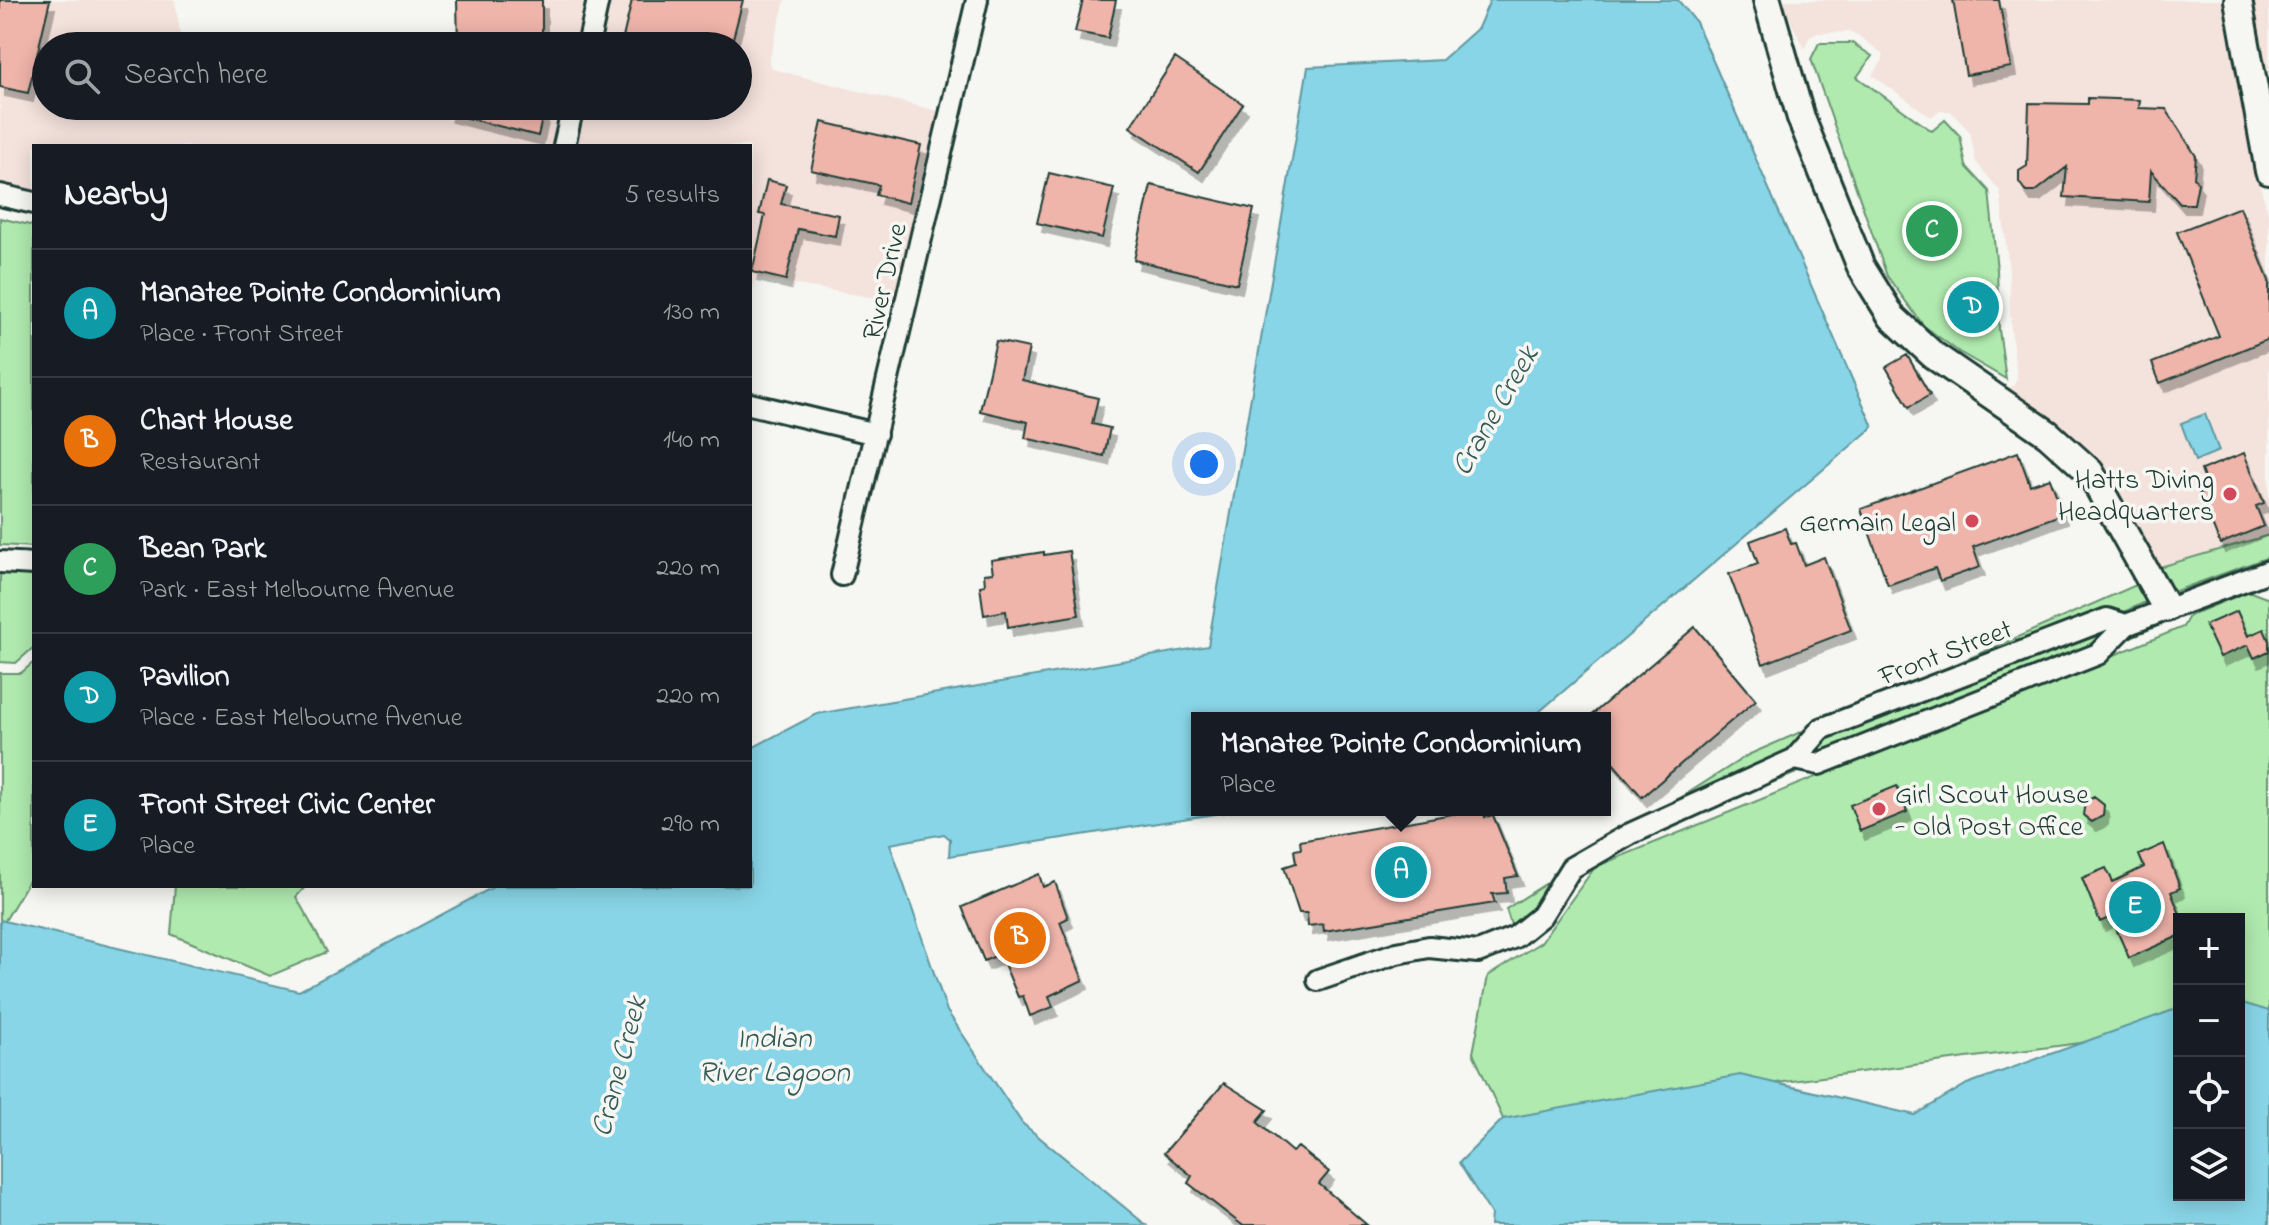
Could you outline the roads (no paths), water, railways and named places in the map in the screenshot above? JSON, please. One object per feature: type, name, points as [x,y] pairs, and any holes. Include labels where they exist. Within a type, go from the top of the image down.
[{"type":"street","points":[[591,32],[598,0]]},
{"type":"street","name":"River Drive","points":[[842,575],[977,0]]},
{"type":"street","points":[[1767,0],[1801,118],[1861,267],[1892,317],[1933,355],[2048,434],[2090,472],[2166,608]]},
{"type":"street","points":[[2238,0],[2269,171]]},
{"type":"street","points":[[564,144],[570,120]]},
{"type":"street","points":[[0,195],[32,203]]},
{"type":"street","points":[[752,404],[876,434]]},
{"type":"street","points":[[0,562],[32,564]]},
{"type":"street","name":"Front Street","points":[[1795,759],[1819,764],[2098,654],[2126,625],[2269,571]]},
{"type":"street","name":"Front Street","points":[[1318,980],[1397,953],[1429,947],[1478,952],[1515,937],[1541,916],[1571,868],[1630,834],[1795,759],[1821,729],[2107,619],[2126,625]]},
{"type":"water","points":[[1490,0],[1678,0],[1696,22],[1873,427],[1539,712],[1191,712],[1191,816],[1202,816],[949,856],[950,839],[944,834],[890,844],[947,1011],[1022,1123],[1146,1225],[0,1225],[0,920],[299,991],[491,888],[752,888],[752,748],[817,714],[1208,646],[1308,67],[1442,60],[1478,28]]},
{"type":"water","points":[[2205,414],[2219,451],[2195,461],[2181,423]]},
{"type":"water","points":[[2245,1004],[2269,1011],[2269,1225],[1490,1225],[1491,1214],[1459,1163],[1503,1119],[1740,1075],[1915,1115],[1967,1084],[2173,1010],[2173,1201],[2245,1201]]},
{"type":"place","name":"Bean Park","points":[[1932,231]]},
{"type":"place","name":"Pavilion","points":[[1973,307]]},
{"type":"place","name":"Hatts Diving Headquarters","points":[[2230,494]]},
{"type":"place","name":"Germain Legal","points":[[1972,521]]},
{"type":"place","name":"Girl Scout House - Old Post Office","points":[[1879,809]]},
{"type":"place","name":"Manatee Pointe Condominium","points":[[1401,872]]},
{"type":"place","name":"Front Street Civic Center","points":[[2135,907]]},
{"type":"place","name":"Chart House","points":[[1020,938]]},
{"type":"water label","name":"Crane Creek","points":[[1494,410]]},
{"type":"water label","name":"Indian River Lagoon","points":[[774,1054]]},
{"type":"water label","name":"Crane Creek","points":[[618,1066]]}]
